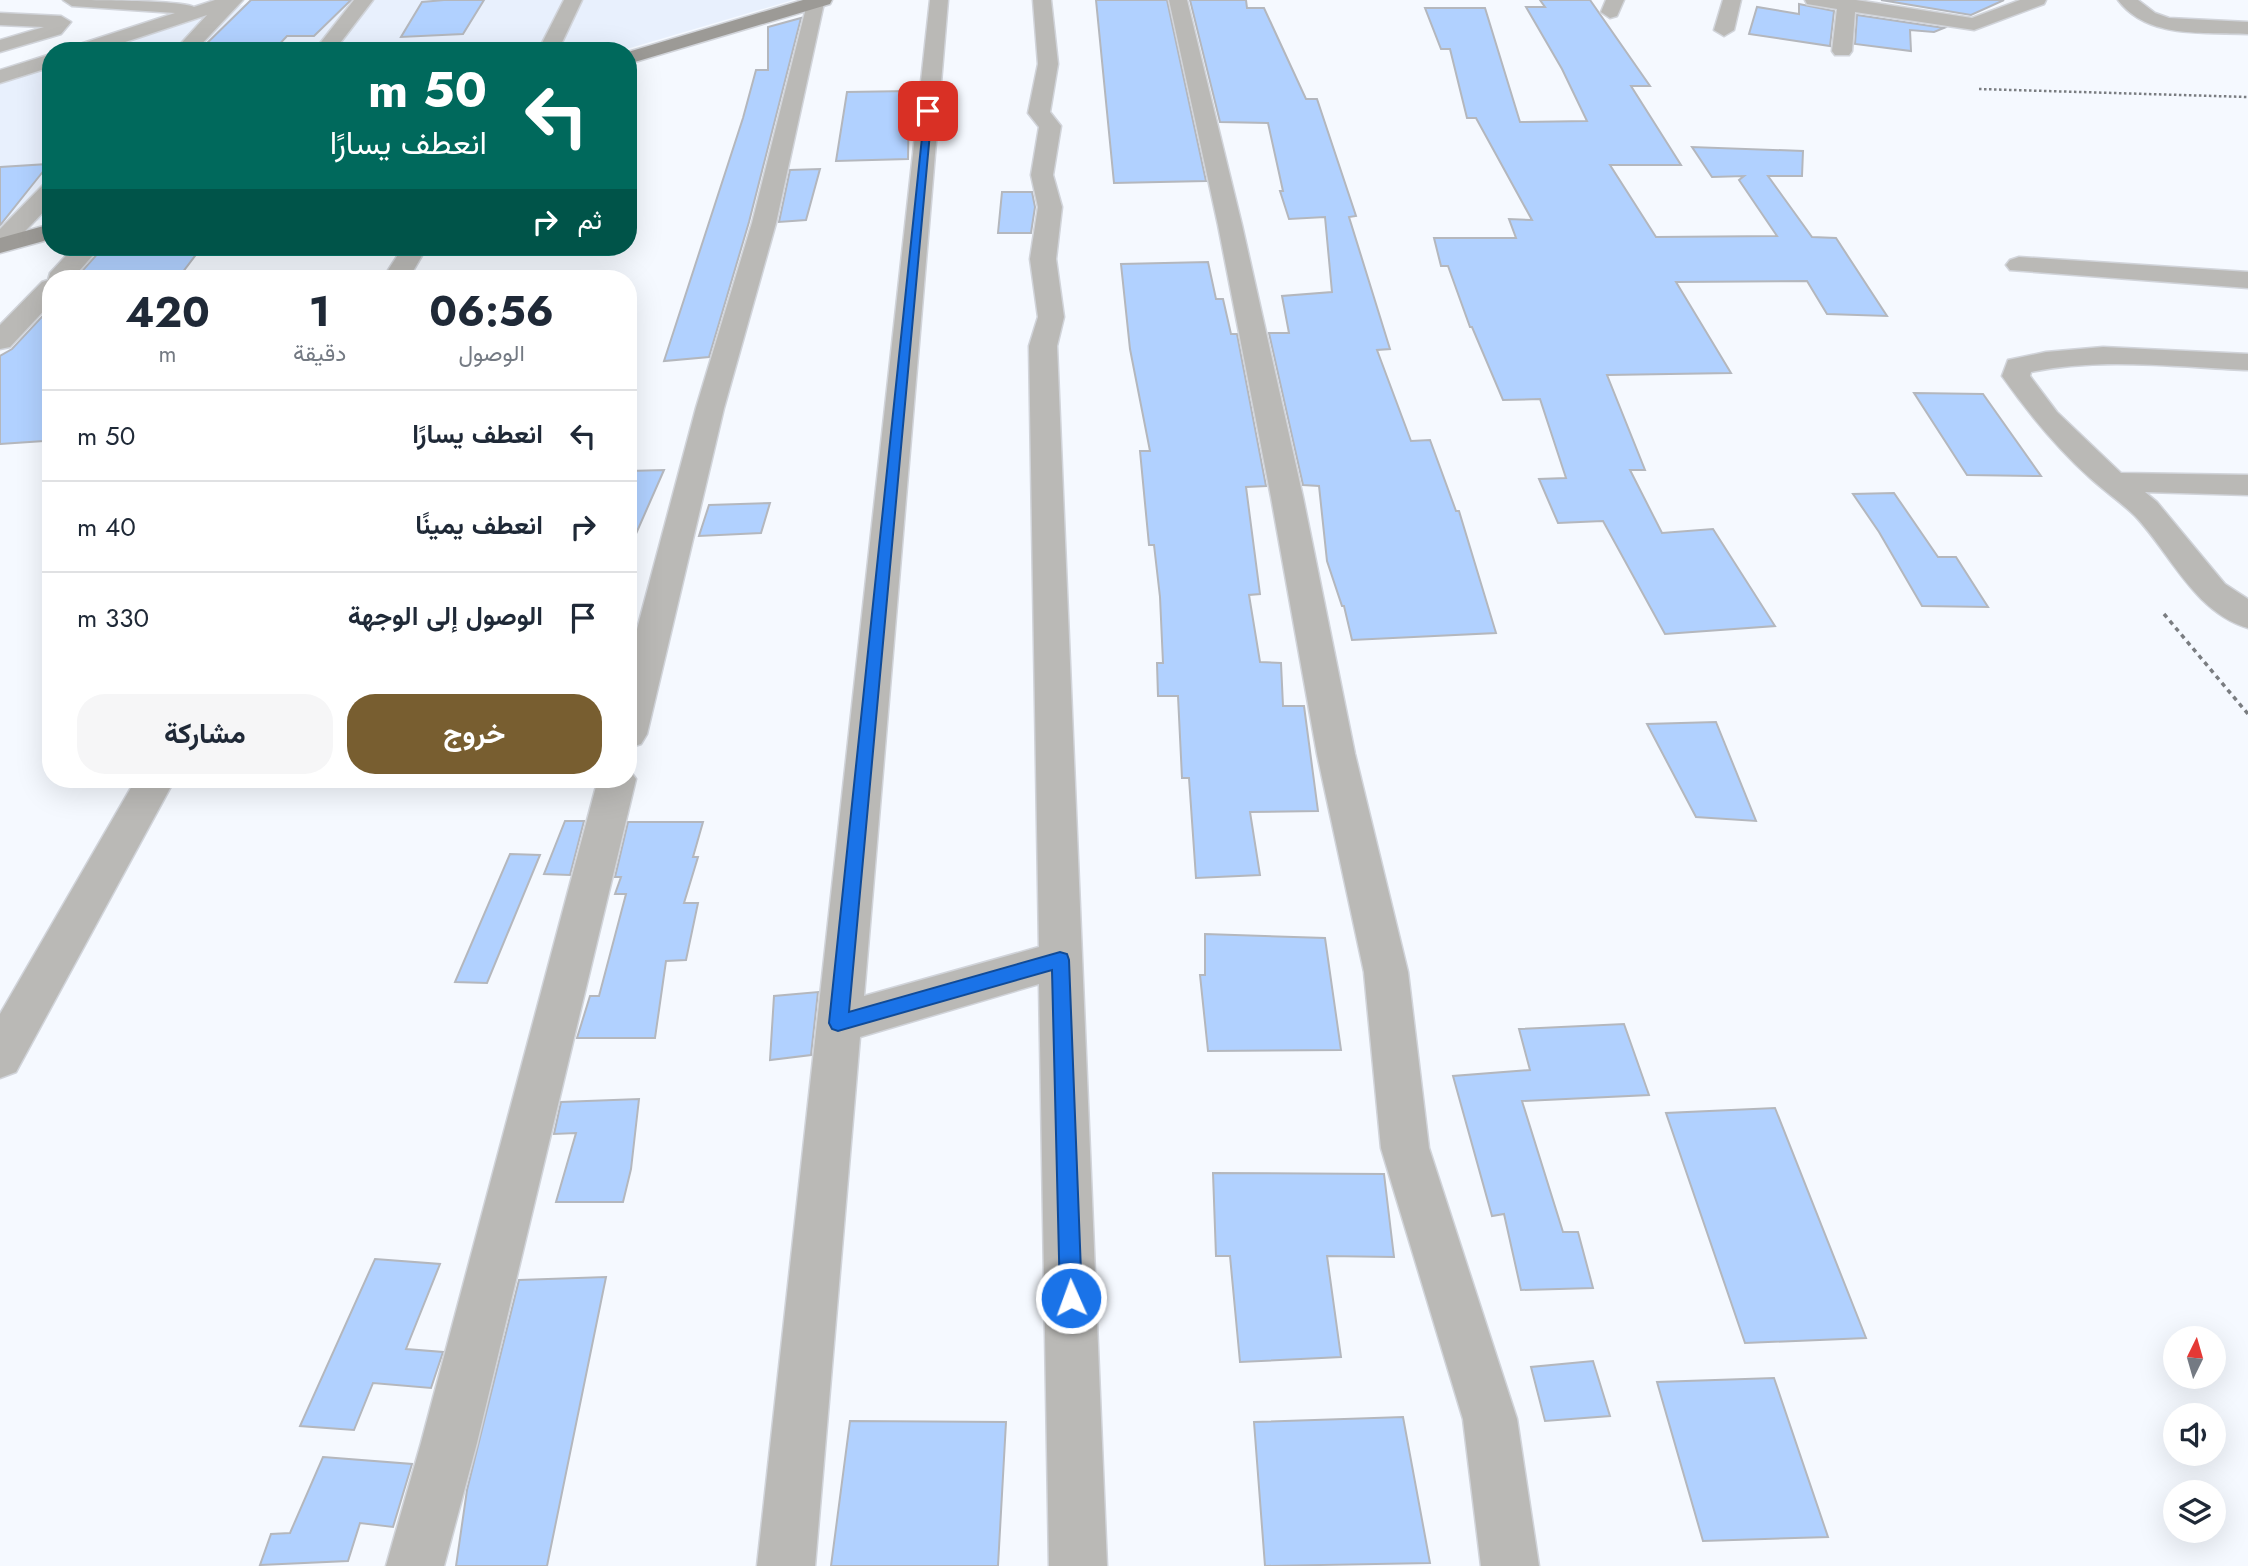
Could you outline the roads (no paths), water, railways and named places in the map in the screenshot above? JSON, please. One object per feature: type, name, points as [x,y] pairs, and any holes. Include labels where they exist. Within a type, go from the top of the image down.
[{"type":"main road","points":[[637,55],[819,1]]},
{"type":"main road","points":[[0,245],[42,233]]},
{"type":"street","points":[[72,0],[204,9]]},
{"type":"street","points":[[331,42],[364,0]]},
{"type":"street","points":[[552,42],[573,0]]},
{"type":"street","points":[[786,1566],[939,0]]},
{"type":"street","points":[[1042,0],[1048,64],[1039,113],[1050,126],[1042,175],[1049,207],[1043,259],[1051,317],[1043,346],[1078,1566]]},
{"type":"street","points":[[1178,0],[1233,239],[1287,497],[1336,754],[1385,972],[1405,1148],[1490,1419],[1510,1566]]},
{"type":"street","points":[[1724,30],[1732,0]]},
{"type":"street","points":[[1814,0],[1847,2],[1974,24],[2037,0]]},
{"type":"street","points":[[2127,0],[2148,17],[2166,24],[2248,28]]},
{"type":"street","points":[[105,42],[233,1]]},
{"type":"street","points":[[193,42],[233,1]]},
{"type":"street","points":[[637,698],[710,408],[764,223],[819,1]]},
{"type":"street","points":[[1842,51],[1847,2]]},
{"type":"street","points":[[0,19],[61,22],[54,30],[0,46]]},
{"type":"street","points":[[0,76],[42,63]]},
{"type":"street","points":[[0,245],[42,200]]},
{"type":"street","points":[[66,270],[80,256]]},
{"type":"street","points":[[2019,265],[2248,280]]},
{"type":"street","points":[[0,341],[42,297]]},
{"type":"street","points":[[2248,362],[2086,356],[2039,360],[2018,366],[2016,376],[2047,418],[2113,482],[2146,509],[2213,592],[2248,616]]},
{"type":"street","points":[[2113,482],[2248,485]]},
{"type":"street","points":[[0,1056],[151,788]]},
{"type":"street","points":[[415,1566],[449,1443],[615,788]]},
{"type":"street","points":[[838,1023],[1060,960]]}]
